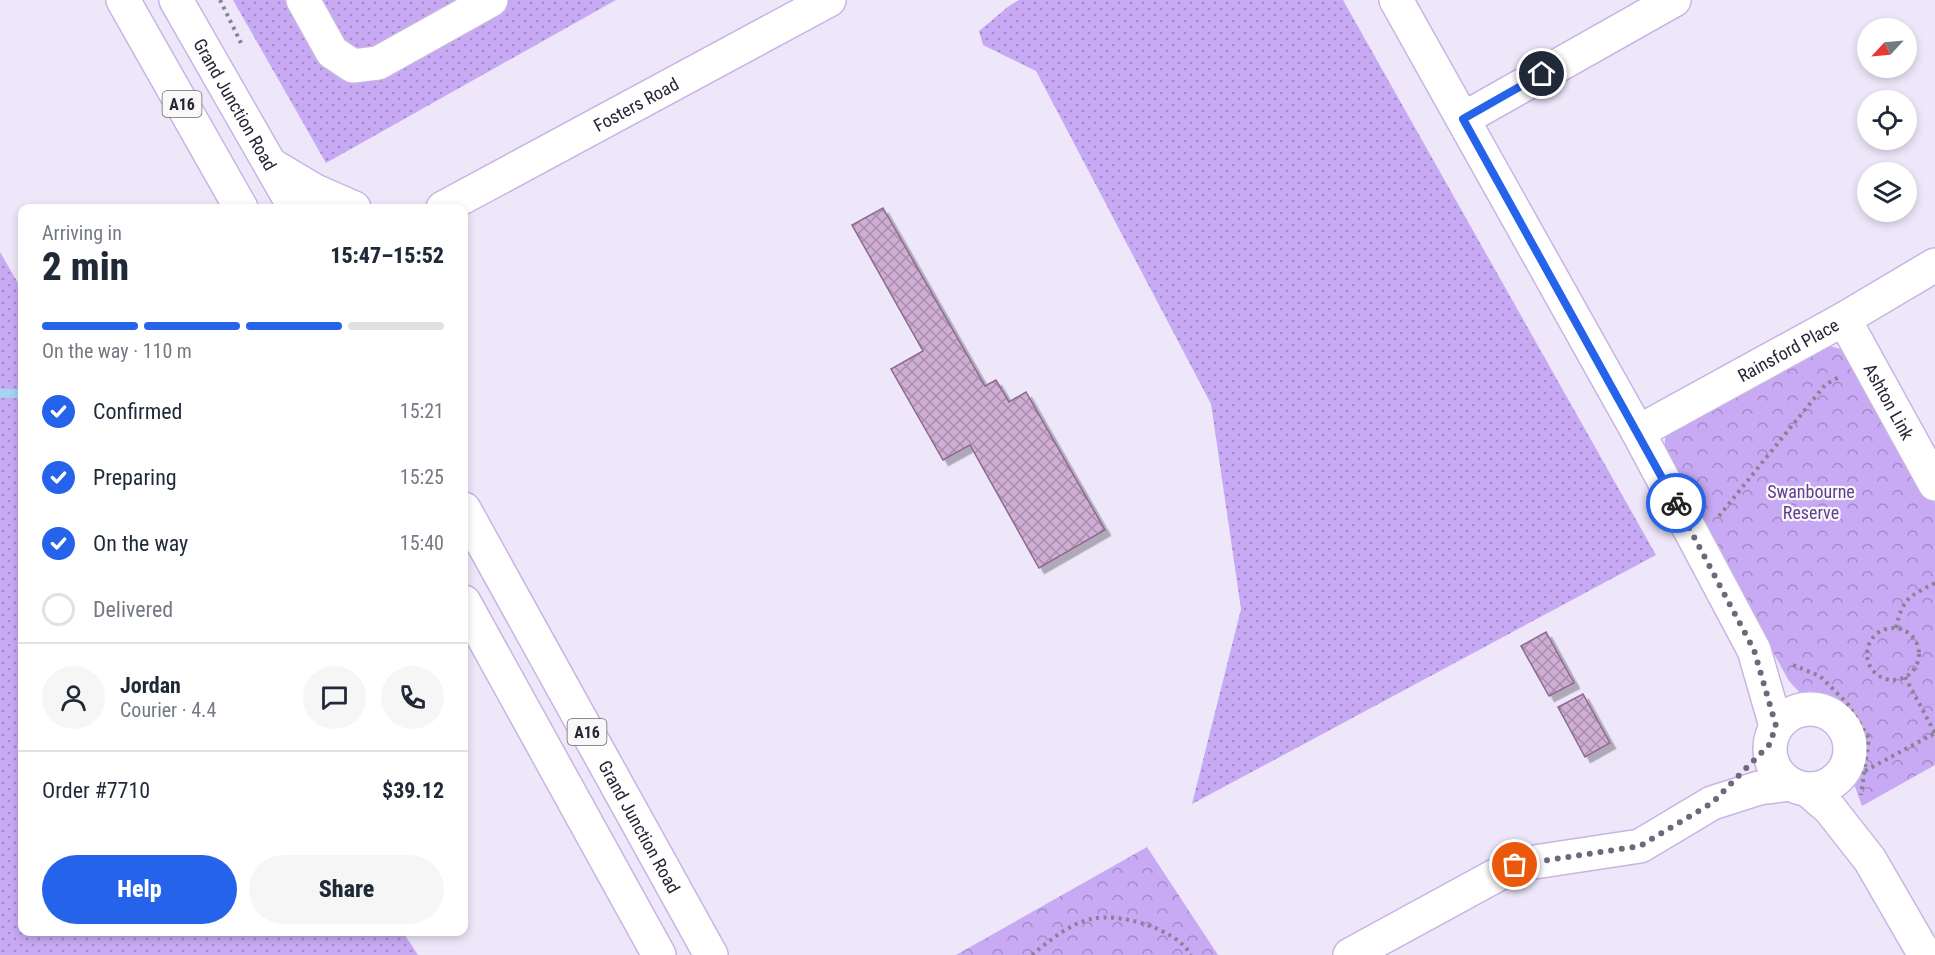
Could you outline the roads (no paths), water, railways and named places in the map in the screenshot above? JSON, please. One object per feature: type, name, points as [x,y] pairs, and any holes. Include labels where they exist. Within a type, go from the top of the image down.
[{"type":"main road","name":"A16","points":[[123,0],[239,204]]},
{"type":"main road","name":"Grand Junction Road","points":[[176,0],[293,204]]},
{"type":"main road","points":[[303,0],[332,52],[353,66],[378,63],[491,0]]},
{"type":"main road","name":"Fosters Road","points":[[450,204],[829,0]]},
{"type":"main road","points":[[1396,0],[1638,432],[1754,650],[1782,727],[1770,757],[1774,768],[1781,777],[1830,809],[1870,860],[1925,955]]},
{"type":"main road","points":[[1463,119],[1670,1]]},
{"type":"main road","points":[[271,165],[315,191],[345,204]]},
{"type":"main road","name":"Rainsford Place","points":[[1638,432],[1844,319],[1935,265]]},
{"type":"main road","name":"Ashton Link","points":[[1844,319],[1935,484]]},
{"type":"main road","name":"Grand Junction Road","points":[[468,516],[711,955]]},
{"type":"main road","name":"A16","points":[[468,609],[659,955]]},
{"type":"main road","points":[[1712,803],[1782,727],[1815,709],[1828,712],[1843,727],[1850,747],[1848,760],[1853,772],[1857,811],[1870,860]]},
{"type":"main road","points":[[1350,955],[1515,865],[1640,846],[1712,803],[1758,788],[1827,785],[1853,772]]},
{"type":"waterway","points":[[0,393],[18,394]]},
{"type":"park label","name":"Swanbourne Reserve","points":[[1811,501]]}]
